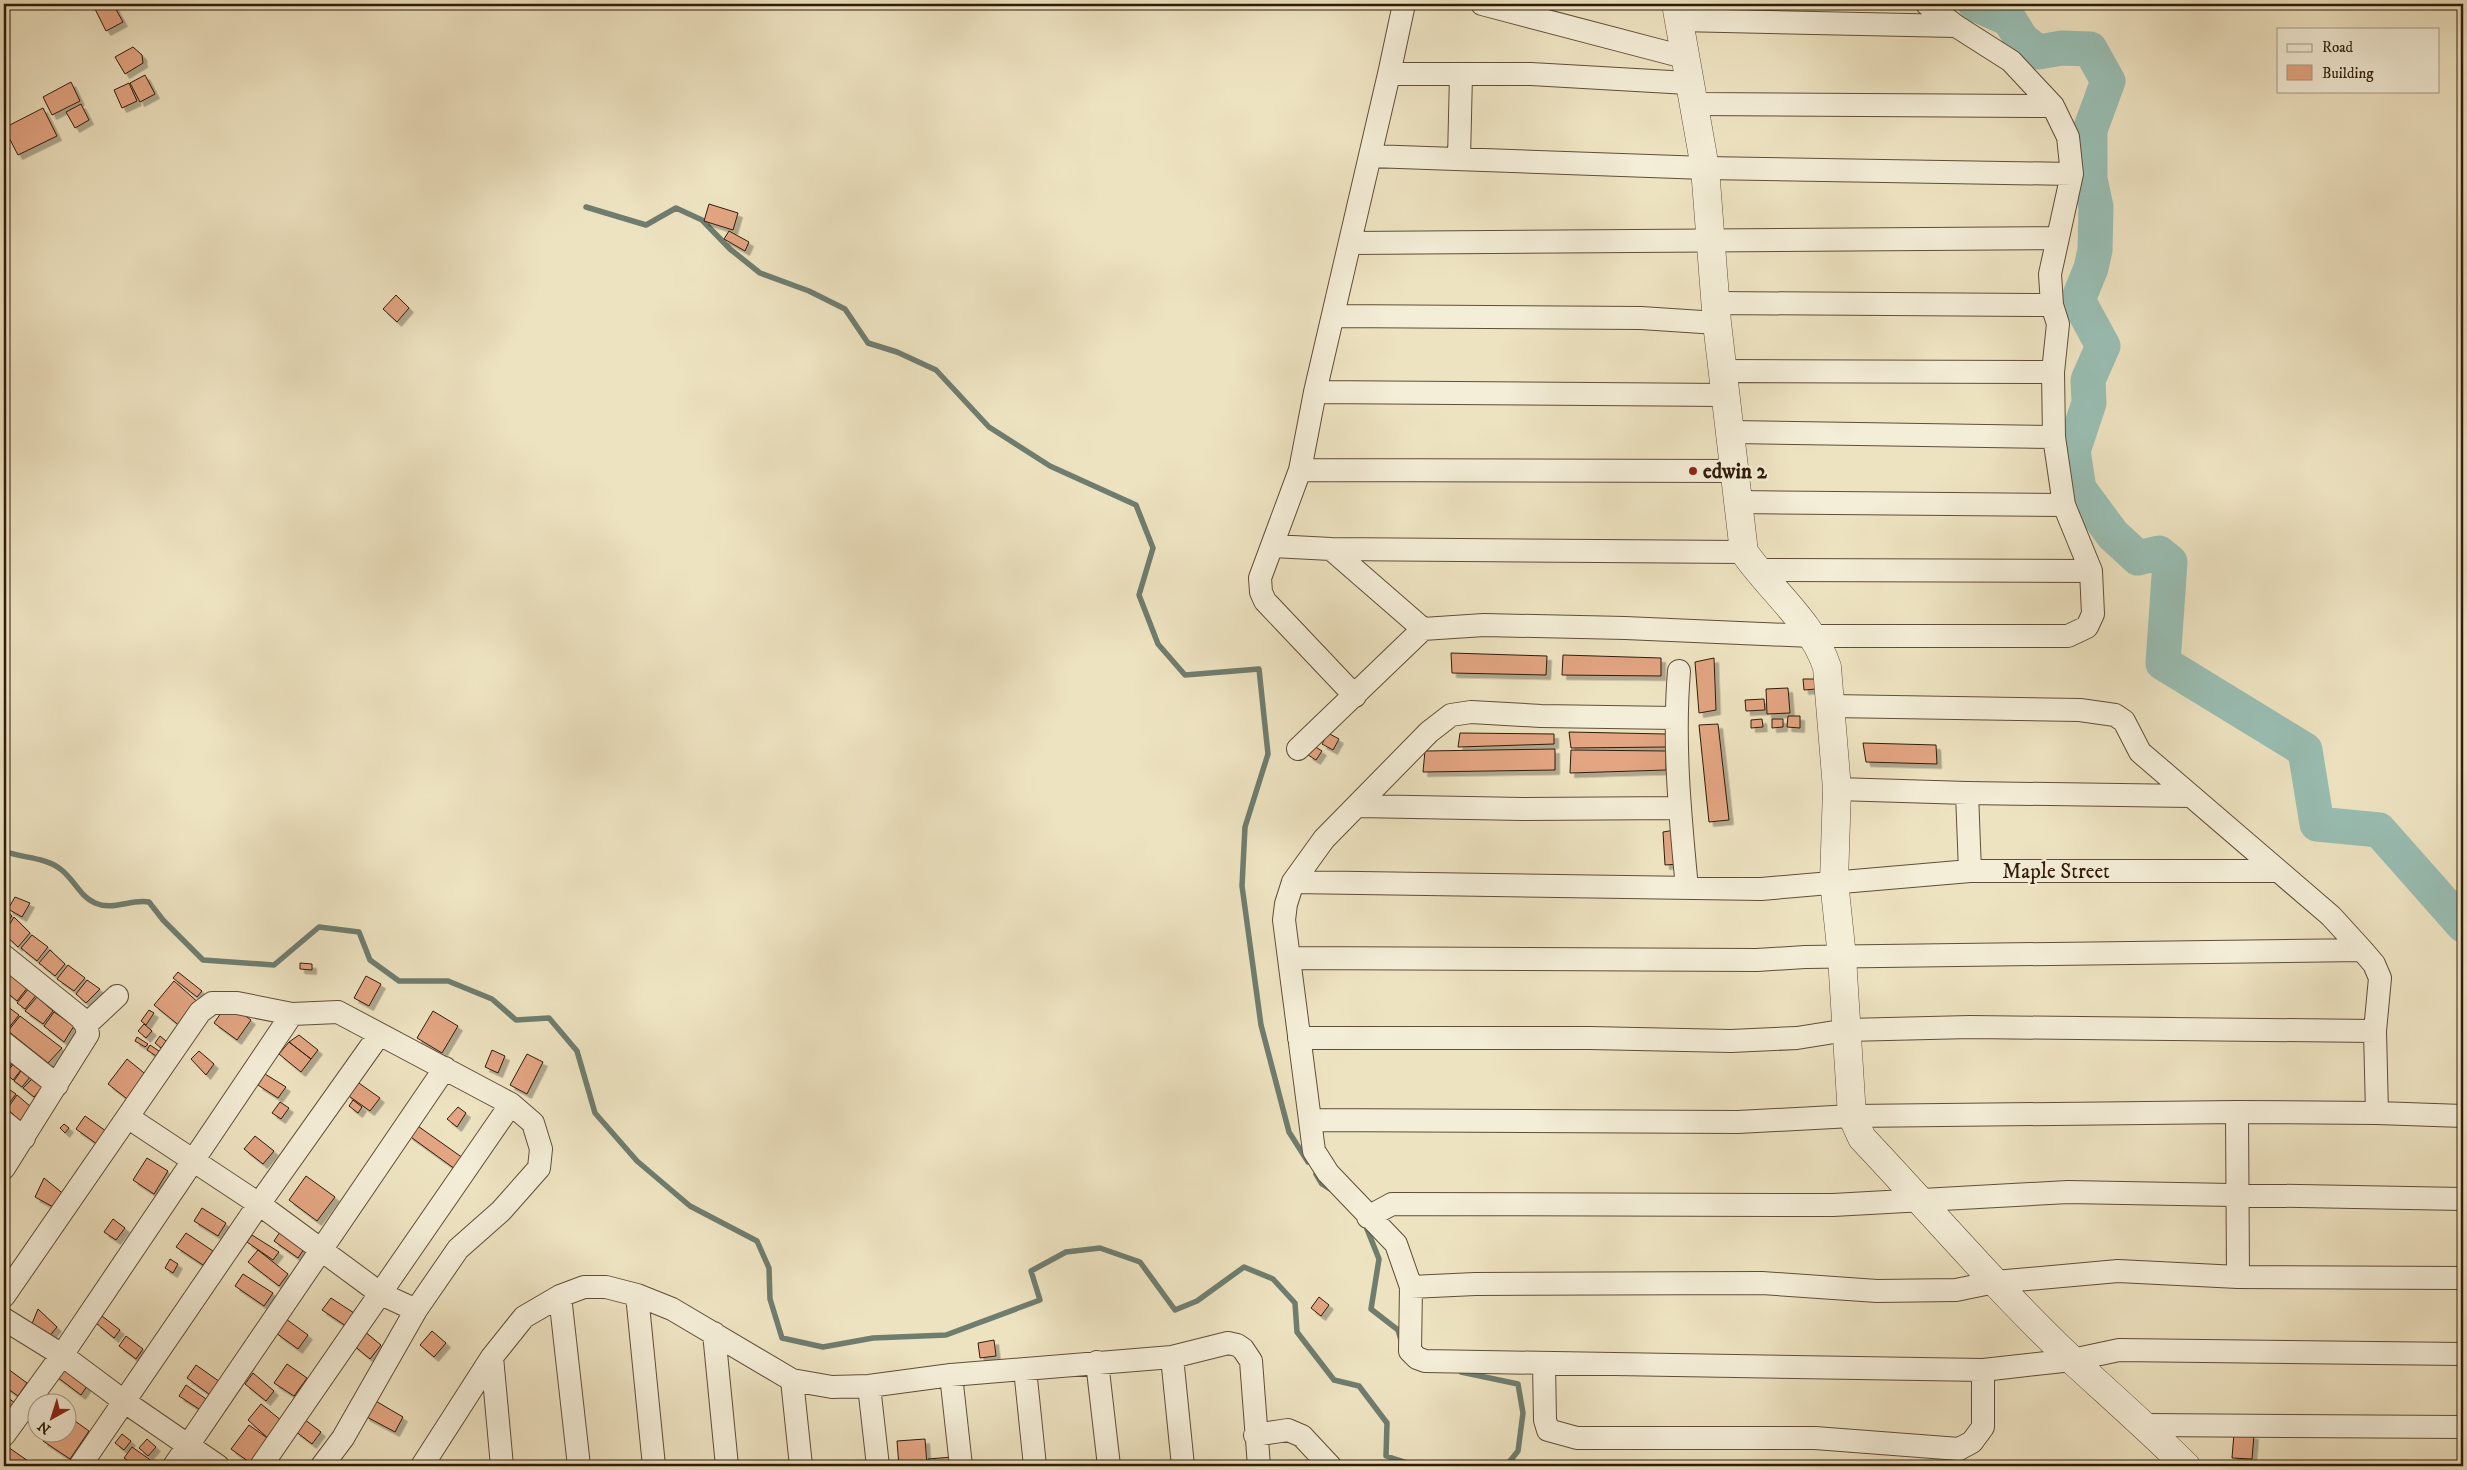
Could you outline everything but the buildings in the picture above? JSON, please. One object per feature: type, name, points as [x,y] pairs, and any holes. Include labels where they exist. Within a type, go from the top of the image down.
[{"type":"street","points":[[1355,696],[1265,601],[1261,592],[1260,578],[1300,470],[1315,392],[1371,156],[1404,4]]},
{"type":"street","points":[[1482,4],[1689,81]]},
{"type":"street","points":[[1298,749],[1355,696],[1422,629],[1446,626],[1494,626],[1625,628],[1811,636],[2068,636],[2087,627],[2093,614],[2091,571],[2064,504],[2054,437],[2053,372],[2058,324],[2052,305],[2050,274],[2072,174],[2068,136],[2053,106],[2011,61],[1956,26],[1927,4]]},
{"type":"street","points":[[1956,26],[1677,12],[1704,168],[1709,239],[1736,471],[1737,502],[1750,561],[1781,595],[1821,648],[1827,667],[1838,789],[1834,881],[1842,957],[1852,1116],[1862,1138],[1920,1199],[1994,1282],[2072,1360],[2186,1466]]},
{"type":"street","points":[[1389,74],[1531,74],[1689,81],[2053,106]]},
{"type":"street","points":[[1459,159],[1461,74]]},
{"type":"street","points":[[1371,156],[1704,168],[2072,174]]},
{"type":"street","points":[[1351,243],[2058,238]]},
{"type":"street","points":[[1334,316],[1613,318],[1717,313],[2052,305]]},
{"type":"street","points":[[1315,392],[1725,383],[2053,372]]},
{"type":"street","points":[[1732,432],[2054,437]]},
{"type":"street","points":[[1300,470],[1736,471]]},
{"type":"street","points":[[1737,502],[2064,504]]},
{"type":"street","points":[[1272,546],[2091,571]]},
{"type":"street","points":[[1331,549],[1422,629]]},
{"type":"street","points":[[1679,671],[1676,718],[1680,808],[1687,888]]},
{"type":"street","points":[[1831,706],[2080,710],[2115,715],[2124,721],[2140,752],[2331,916],[2374,964],[2380,978],[2375,1031],[2377,1113]]},
{"type":"street","points":[[1676,718],[1541,716],[1471,712],[1451,715],[1429,732],[1324,839],[1293,882],[1286,904],[1284,920],[1314,1151],[1328,1172],[1368,1217],[1396,1244],[1411,1287],[1410,1351],[1417,1358],[1425,1361],[1544,1364],[1983,1370],[2072,1360],[2118,1350],[2463,1354]]},
{"type":"street","points":[[1838,789],[1967,794],[2190,796]]},
{"type":"street","points":[[1967,794],[1970,871]]},
{"type":"street","points":[[1358,806],[1523,810],[1680,808]]},
{"type":"street","name":"Maple Street","points":[[1293,882],[1761,888],[1970,871],[2278,871]]},
{"type":"street","points":[[1290,958],[1727,960],[2362,950]]},
{"type":"street","points":[[4,956],[81,1018],[86,1025],[88,1034],[58,1086],[4,1168]]},
{"type":"street","points":[[86,1025],[118,996]]},
{"type":"street","points":[[4,1296],[129,1118],[200,1012],[212,1003],[237,1002],[292,1014],[338,1012],[445,1068],[511,1104],[533,1122],[541,1149],[540,1168],[501,1211],[458,1250],[416,1310],[343,1438],[322,1466]]},
{"type":"street","points":[[4,1434],[62,1354],[292,1014]]},
{"type":"street","points":[[1299,1038],[1590,1038],[1731,1041],[1797,1038],[1847,1030],[2111,1027],[2375,1031]]},
{"type":"street","points":[[80,1466],[259,1204],[379,1034]]},
{"type":"street","points":[[4,1043],[58,1086]]},
{"type":"street","points":[[174,1466],[445,1068]]},
{"type":"street","points":[[262,1466],[511,1104]]},
{"type":"street","points":[[1310,1120],[1738,1122],[1852,1116],[2237,1112],[2463,1116]]},
{"type":"street","points":[[2237,1112],[2238,1276]]},
{"type":"street","points":[[129,1118],[259,1204],[381,1294],[416,1310]]},
{"type":"street","points":[[4,1122],[24,1138]]},
{"type":"street","points":[[1368,1217],[1392,1204],[1833,1205],[2068,1192],[2237,1193],[2463,1200]]},
{"type":"street","points":[[1411,1287],[1475,1284],[1762,1283],[1876,1292],[1956,1290],[1994,1282],[2118,1271],[2238,1276],[2463,1278]]},
{"type":"street","points":[[425,1464],[492,1357],[524,1317],[560,1296],[584,1287],[606,1287],[638,1295],[672,1309],[792,1380],[832,1387],[869,1386],[952,1375],[1172,1357],[1228,1343],[1237,1345],[1243,1349],[1251,1361],[1255,1436],[1259,1466]]},
{"type":"street","points":[[638,1295],[654,1466]]},
{"type":"street","points":[[560,1296],[579,1466]]},
{"type":"street","points":[[4,1319],[62,1354],[125,1402],[218,1466]]},
{"type":"street","points":[[714,1333],[727,1466]]},
{"type":"street","points":[[492,1357],[502,1466]]},
{"type":"street","points":[[1172,1357],[1183,1466]]},
{"type":"street","points":[[1097,1362],[1109,1466]]},
{"type":"street","points":[[1544,1364],[1544,1420],[1548,1430],[1577,1438],[1815,1438],[1958,1449],[1972,1442],[1983,1426],[1983,1370]]},
{"type":"street","points":[[1025,1369],[1035,1466]]},
{"type":"street","points":[[952,1375],[961,1466]]},
{"type":"street","points":[[792,1380],[801,1466]]},
{"type":"street","points":[[869,1386],[878,1466]]},
{"type":"street","points":[[2144,1425],[2463,1427]]},
{"type":"street","points":[[1255,1436],[1288,1430],[1302,1436],[1330,1466]]},
{"type":"waterway","points":[[1975,4],[2009,19],[2022,40],[2038,52],[2062,48],[2090,49],[2108,81],[2090,130],[2090,179],[2096,207],[2095,250],[2091,268],[2078,300],[2103,346],[2088,380],[2089,403],[2073,451],[2079,489],[2113,535],[2138,558],[2159,553],[2170,562],[2163,663],[2305,750],[2317,824],[2379,830],[2463,925]]},
{"type":"waterway","points":[[586,207],[646,225],[676,208],[702,220],[730,249],[760,273],[809,291],[845,309],[868,343],[897,352],[936,370],[989,427],[1050,466],[1136,505],[1153,548],[1139,595],[1158,644],[1185,675],[1259,669],[1268,754],[1245,827],[1242,886],[1261,1025],[1289,1132],[1308,1162]]},
{"type":"waterway","points":[[4,851],[53,864],[64,872],[89,900],[95,903],[108,906],[149,902],[163,920],[203,960],[274,965],[319,927],[359,932],[370,960],[399,981],[448,981],[492,999],[516,1020],[549,1018],[577,1051],[595,1113],[637,1161],[690,1206],[757,1241],[769,1268],[770,1299],[782,1338],[823,1347],[873,1338],[946,1335],[1040,1300],[1031,1271],[1066,1252],[1100,1248],[1140,1262],[1175,1310],[1197,1301],[1244,1267],[1273,1279],[1295,1303],[1297,1332],[1334,1380],[1359,1386],[1387,1423],[1386,1456],[1417,1466]]},
{"type":"waterway","points":[[1316,1174],[1322,1184],[1330,1189]]},
{"type":"waterway","points":[[1365,1224],[1379,1259],[1371,1309],[1398,1330],[1401,1340]]},
{"type":"waterway","points":[[1461,1372],[1518,1384],[1523,1413],[1518,1451],[1506,1466]]},
{"type":"place","name":"edwin 2","points":[[1693,471]]}]
